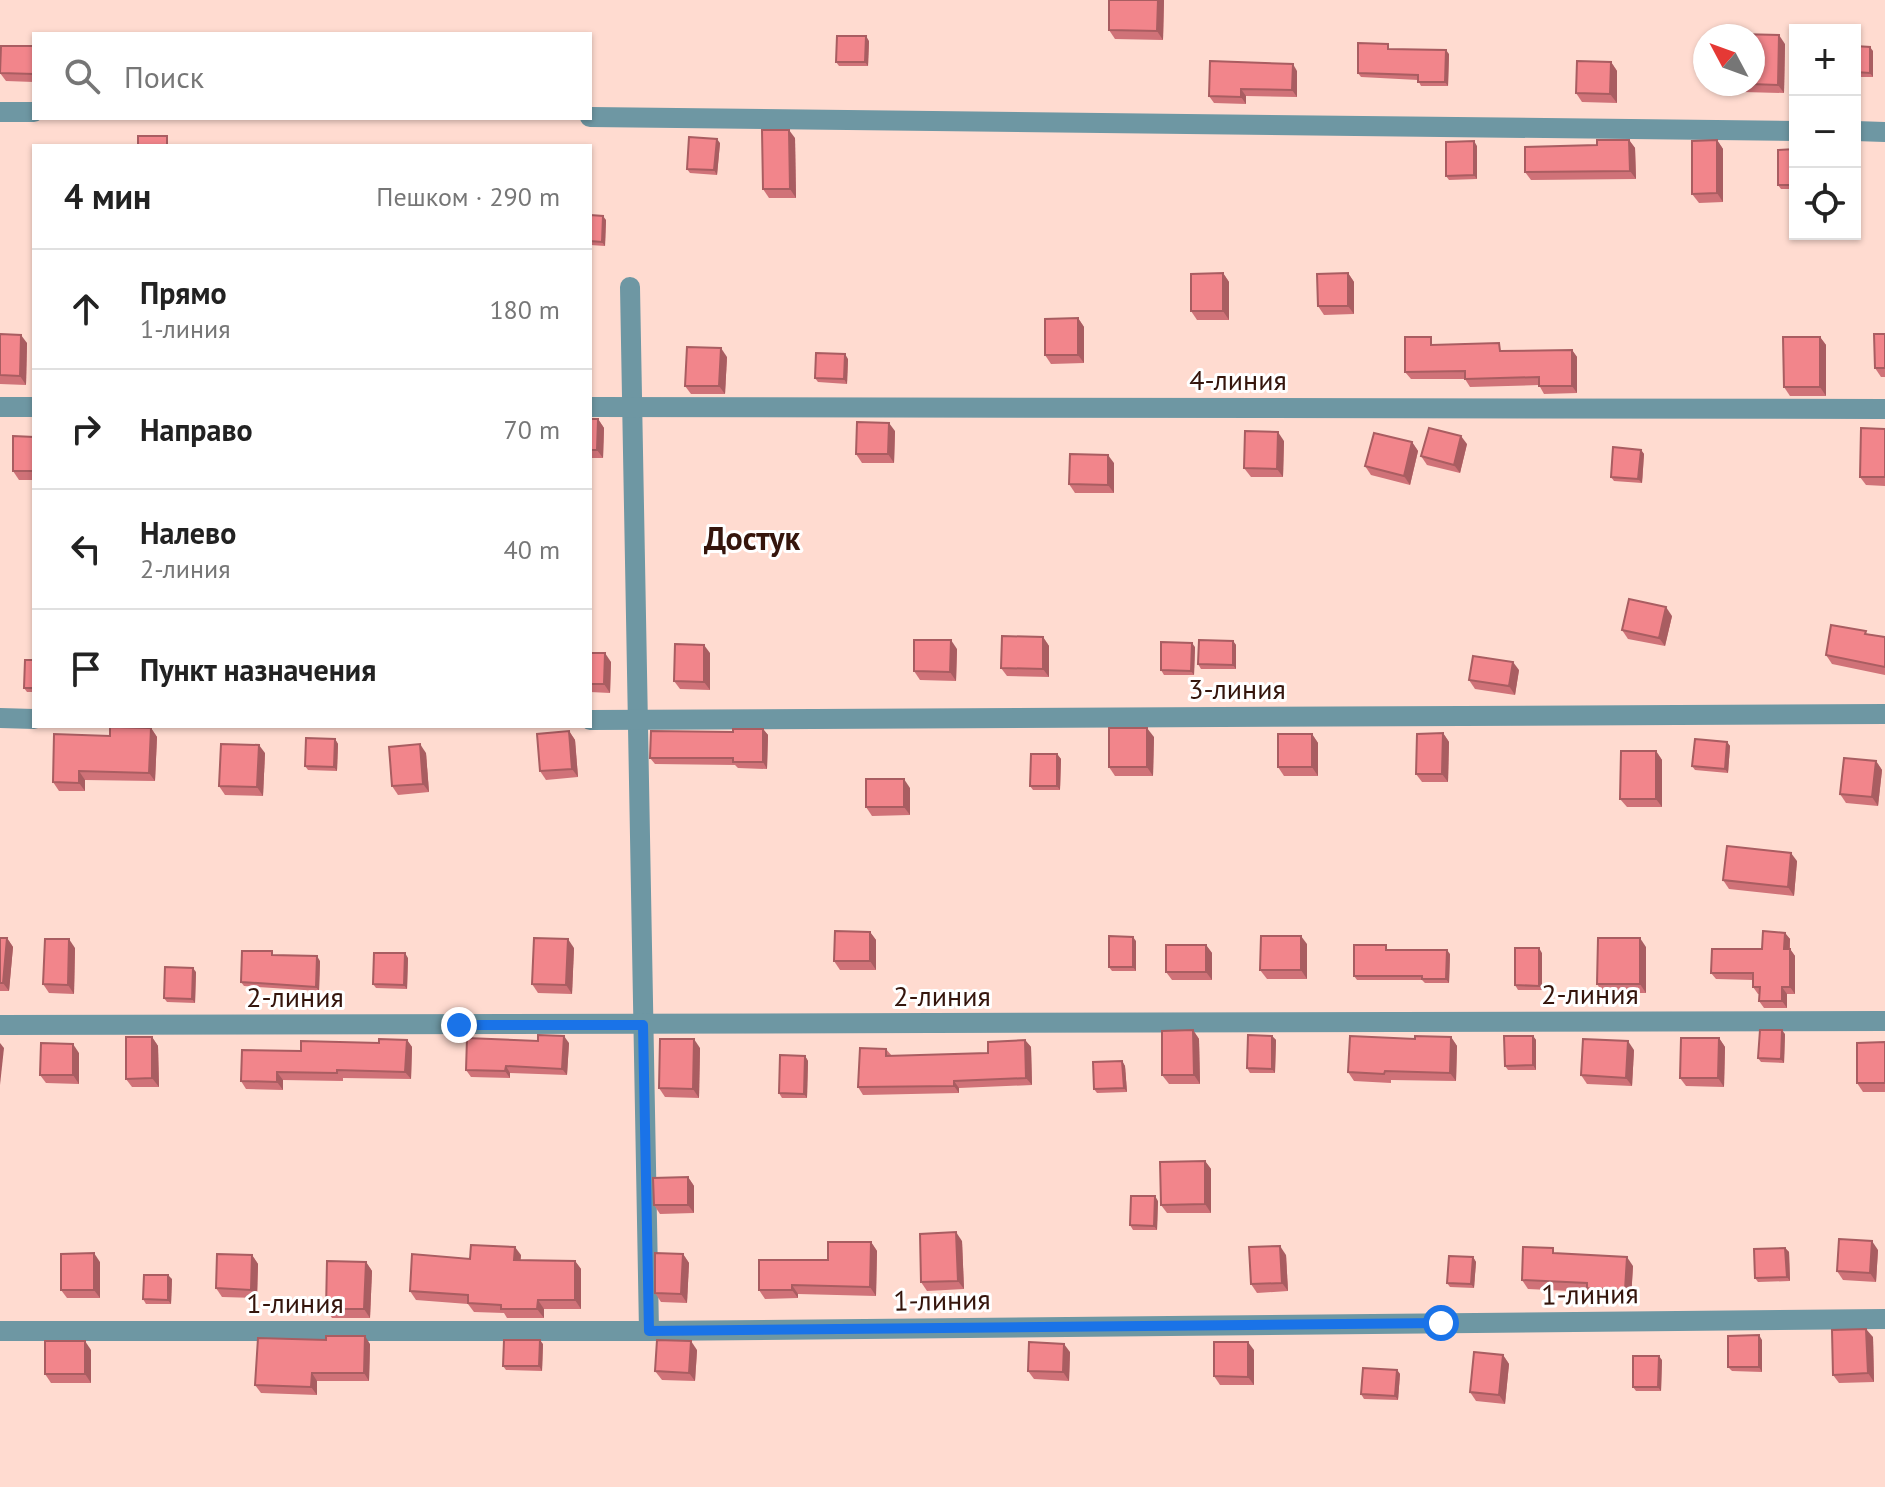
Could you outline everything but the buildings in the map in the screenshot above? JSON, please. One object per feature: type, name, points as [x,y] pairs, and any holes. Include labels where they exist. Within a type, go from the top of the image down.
[{"type":"street","points":[[0,112],[32,112]]},
{"type":"street","points":[[592,117],[1789,131]]},
{"type":"street","points":[[1861,131],[1885,132]]},
{"type":"street","points":[[630,287],[649,1331]]},
{"type":"street","points":[[0,407],[32,407]]},
{"type":"street","name":"4-линия","points":[[592,407],[1885,409]]},
{"type":"street","name":"3-линия","points":[[592,720],[1885,714]]},
{"type":"street","points":[[0,718],[32,719]]},
{"type":"street","name":"2-линия","points":[[0,1025],[1885,1021]]},
{"type":"street","name":"1-линия","points":[[0,1331],[649,1331],[1885,1319]]},
{"type":"district","name":"Достук","points":[[752,539]]},
{"type":"route","points":[[459,1025],[643,1025],[649,1331],[1441,1323]]}]
